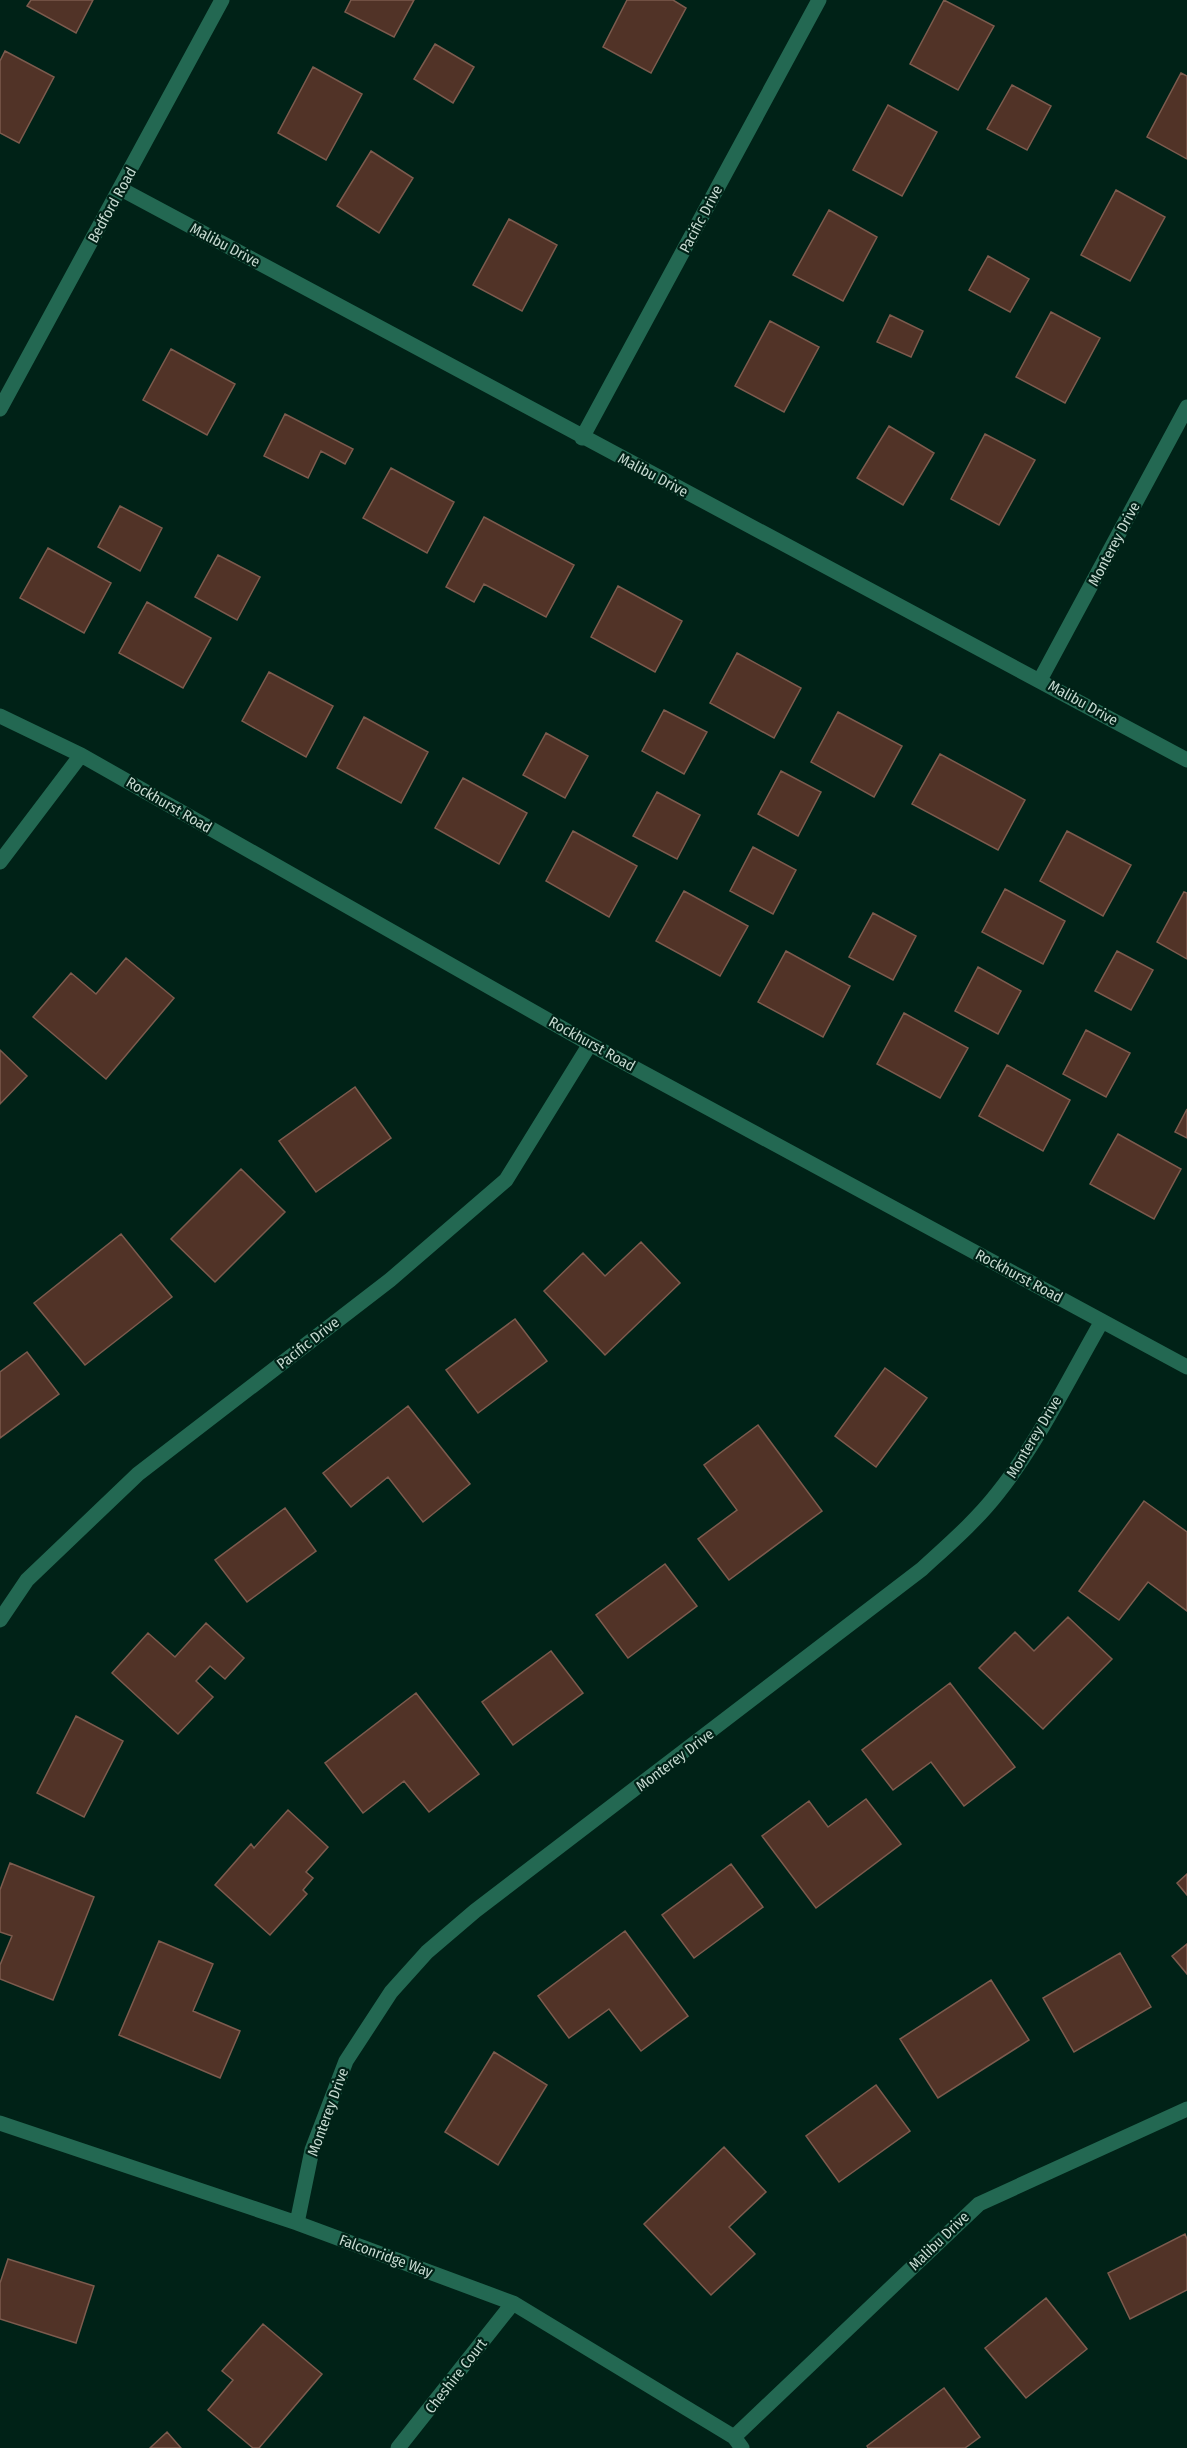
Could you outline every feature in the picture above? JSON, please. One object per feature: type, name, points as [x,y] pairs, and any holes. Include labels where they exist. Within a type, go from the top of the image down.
[{"type":"street","name":"Bedford Road","points":[[0,409],[222,0]]},
{"type":"street","name":"Pacific Drive","points":[[582,438],[819,0]]},
{"type":"street","name":"Malibu Drive","points":[[121,189],[582,438],[1187,760]]},
{"type":"street","name":"Monterey Drive","points":[[1040,680],[1187,407]]},
{"type":"street","name":"Rockhurst Road","points":[[0,716],[81,755],[590,1044],[1187,1367]]},
{"type":"street","points":[[0,862],[81,755]]},
{"type":"street","name":"Pacific Drive","points":[[0,1620],[27,1580],[138,1474],[390,1280],[506,1180],[590,1044]]},
{"type":"street","name":"Monterey Drive","points":[[297,2223],[312,2150],[346,2061],[391,1992],[427,1952],[475,1911],[690,1749],[922,1569],[997,1495],[1022,1460],[1102,1322]]},
{"type":"street","name":"Malibu Drive","points":[[738,2442],[979,2204],[1187,2109]]},
{"type":"street","name":"Falconridge Way","points":[[0,2123],[297,2223],[513,2303],[738,2442]]},
{"type":"street","name":"Cheshire Court","points":[[398,2448],[513,2303]]},
{"type":"building","points":[[31,0],[93,0],[76,33],[27,6]]},
{"type":"building","points":[[351,0],[414,0],[394,37],[345,12]]},
{"type":"building","points":[[627,0],[673,0],[686,8],[651,73],[603,47]]},
{"type":"building","points":[[944,0],[994,26],[958,90],[910,64]]},
{"type":"building","points":[[435,44],[474,67],[453,103],[414,79]]},
{"type":"building","points":[[5,51],[54,77],[19,143],[0,133],[0,61]]},
{"type":"building","points":[[313,67],[362,94],[326,160],[278,133]]},
{"type":"building","points":[[1181,73],[1187,76],[1187,159],[1147,137]]},
{"type":"building","points":[[1012,85],[1051,106],[1027,150],[987,129]]},
{"type":"building","points":[[888,105],[937,132],[902,196],[853,170]]},
{"type":"building","points":[[371,151],[413,178],[379,233],[337,206]]},
{"type":"building","points":[[1116,190],[1165,217],[1130,281],[1081,255]]},
{"type":"building","points":[[829,210],[877,237],[843,301],[793,275]]},
{"type":"building","points":[[509,219],[557,245],[522,311],[473,285]]},
{"type":"building","points":[[988,256],[1029,279],[1010,312],[969,290]]},
{"type":"building","points":[[1051,312],[1100,338],[1065,403],[1016,377]]},
{"type":"building","points":[[890,315],[923,331],[911,357],[877,342]]},
{"type":"building","points":[[770,321],[819,347],[784,412],[735,386]]},
{"type":"building","points":[[171,349],[235,384],[207,435],[143,400]]},
{"type":"building","points":[[285,414],[353,449],[345,464],[321,451],[308,478],[264,456]]},
{"type":"building","points":[[889,426],[934,453],[903,505],[857,478]]},
{"type":"building","points":[[985,434],[1035,460],[999,525],[951,499]]},
{"type":"building","points":[[391,468],[454,502],[427,553],[363,518]]},
{"type":"building","points":[[120,506],[162,528],[140,571],[98,547]]},
{"type":"building","points":[[484,517],[574,565],[546,617],[484,584],[474,602],[446,587]]},
{"type":"building","points":[[48,548],[111,583],[84,633],[20,598]]},
{"type":"building","points":[[218,555],[260,577],[237,620],[195,597]]},
{"type":"building","points":[[618,586],[682,621],[655,672],[591,637]]},
{"type":"building","points":[[147,602],[211,638],[183,688],[119,653]]},
{"type":"building","points":[[737,653],[801,688],[774,738],[710,703]]},
{"type":"building","points":[[269,672],[333,706],[306,757],[242,721]]},
{"type":"building","points":[[664,710],[707,732],[684,774],[642,751]]},
{"type":"building","points":[[838,712],[902,746],[874,797],[811,762]]},
{"type":"building","points":[[364,717],[428,752],[401,803],[337,768]]},
{"type":"building","points":[[546,733],[588,756],[565,798],[523,775]]},
{"type":"building","points":[[940,754],[1025,800],[998,850],[912,804]]},
{"type":"building","points":[[781,771],[821,792],[798,836],[758,814]]},
{"type":"building","points":[[463,778],[527,813],[499,864],[435,828]]},
{"type":"building","points":[[657,792],[700,815],[677,859],[633,836]]},
{"type":"building","points":[[573,831],[637,866],[609,917],[546,881]]},
{"type":"building","points":[[1067,831],[1131,865],[1103,916],[1040,881]]},
{"type":"building","points":[[753,847],[796,870],[773,914],[730,891]]},
{"type":"building","points":[[1005,889],[1065,921],[1043,964],[982,932]]},
{"type":"building","points":[[684,891],[748,926],[720,976],[656,941]]},
{"type":"building","points":[[1184,892],[1187,893],[1187,959],[1157,942]]},
{"type":"building","points":[[873,913],[916,936],[893,980],[849,957]]},
{"type":"building","points":[[786,951],[850,986],[823,1037],[758,1002]]},
{"type":"building","points":[[1117,951],[1153,970],[1131,1010],[1095,991]]},
{"type":"building","points":[[126,958],[174,998],[106,1079],[33,1017],[71,973],[96,994]]},
{"type":"building","points":[[978,967],[1021,991],[998,1034],[955,1011]]},
{"type":"building","points":[[904,1013],[968,1048],[940,1098],[877,1064]]},
{"type":"building","points":[[1086,1030],[1130,1053],[1106,1097],[1063,1074]]},
{"type":"building","points":[[0,1050],[27,1076],[0,1104]]},
{"type":"building","points":[[1007,1065],[1070,1100],[1043,1151],[979,1116]]},
{"type":"building","points":[[355,1087],[391,1138],[316,1192],[279,1141]]},
{"type":"building","points":[[1187,1109],[1187,1138],[1175,1132]]},
{"type":"building","points":[[1118,1134],[1181,1169],[1154,1219],[1090,1184]]},
{"type":"building","points":[[241,1169],[285,1212],[215,1282],[171,1239]]},
{"type":"building","points":[[121,1234],[172,1297],[85,1365],[34,1303]]},
{"type":"building","points":[[641,1242],[680,1283],[605,1355],[544,1291],[583,1253],[605,1276]]},
{"type":"building","points":[[515,1319],[547,1361],[478,1413],[446,1370]]},
{"type":"building","points":[[27,1352],[59,1394],[0,1438],[0,1372]]},
{"type":"building","points":[[885,1368],[927,1398],[876,1467],[835,1436]]},
{"type":"building","points":[[408,1406],[470,1484],[423,1522],[388,1477],[351,1507],[323,1473]]},
{"type":"building","points":[[758,1425],[822,1511],[729,1580],[698,1539],[737,1510],[704,1465]]},
{"type":"building","points":[[1144,1501],[1187,1532],[1187,1611],[1148,1582],[1119,1620],[1079,1591]]},
{"type":"building","points":[[285,1508],[316,1551],[247,1602],[215,1560]]},
{"type":"building","points":[[665,1564],[697,1606],[628,1658],[596,1615]]},
{"type":"building","points":[[1068,1617],[1112,1659],[1043,1729],[979,1668],[1015,1632],[1034,1651]]},
{"type":"building","points":[[206,1623],[244,1658],[225,1679],[210,1666],[196,1681],[213,1697],[178,1734],[112,1673],[148,1633],[175,1657]]},
{"type":"building","points":[[551,1651],[583,1693],[513,1745],[482,1702]]},
{"type":"building","points":[[950,1683],[1015,1767],[964,1806],[931,1762],[893,1790],[862,1750]]},
{"type":"building","points":[[416,1693],[479,1774],[429,1812],[404,1781],[363,1813],[325,1763]]},
{"type":"building","points":[[76,1716],[123,1741],[84,1817],[37,1793]]},
{"type":"building","points":[[866,1799],[901,1844],[816,1908],[762,1836],[809,1801],[828,1827]]},
{"type":"building","points":[[288,1810],[328,1847],[306,1872],[313,1878],[303,1890],[307,1894],[270,1935],[215,1885],[251,1844],[254,1848]]},
{"type":"building","points":[[10,1863],[94,1897],[53,2000],[0,1979],[0,1965],[12,1936],[0,1932],[0,1890]]},
{"type":"building","points":[[731,1864],[763,1907],[694,1958],[662,1915]]},
{"type":"building","points":[[1187,1874],[1187,1895],[1177,1883]]},
{"type":"building","points":[[625,1931],[688,2016],[641,2051],[609,2009],[569,2038],[538,1996]]},
{"type":"building","points":[[159,1941],[213,1964],[193,2011],[240,2031],[220,2078],[119,2035]]},
{"type":"building","points":[[1187,1944],[1187,1974],[1172,1956]]},
{"type":"building","points":[[1120,1953],[1151,2007],[1074,2052],[1043,1998]]},
{"type":"building","points":[[991,1980],[1029,2040],[938,2098],[900,2039]]},
{"type":"building","points":[[494,2052],[547,2085],[498,2165],[445,2132]]},
{"type":"building","points":[[876,2085],[910,2131],[839,2182],[806,2136]]},
{"type":"building","points":[[724,2147],[766,2192],[729,2227],[755,2254],[711,2295],[644,2224]]},
{"type":"building","points":[[1185,2234],[1187,2239],[1187,2290],[1130,2319],[1108,2273]]},
{"type":"building","points":[[8,2259],[94,2286],[76,2343],[0,2319],[0,2283]]},
{"type":"building","points":[[1046,2298],[1087,2349],[1026,2398],[985,2348]]},
{"type":"building","points":[[263,2324],[322,2374],[259,2448],[253,2448],[208,2410],[233,2380],[222,2371]]},
{"type":"building","points":[[944,2388],[980,2437],[965,2448],[868,2448],[867,2446]]},
{"type":"building","points":[[167,2432],[181,2448],[150,2448]]}]
